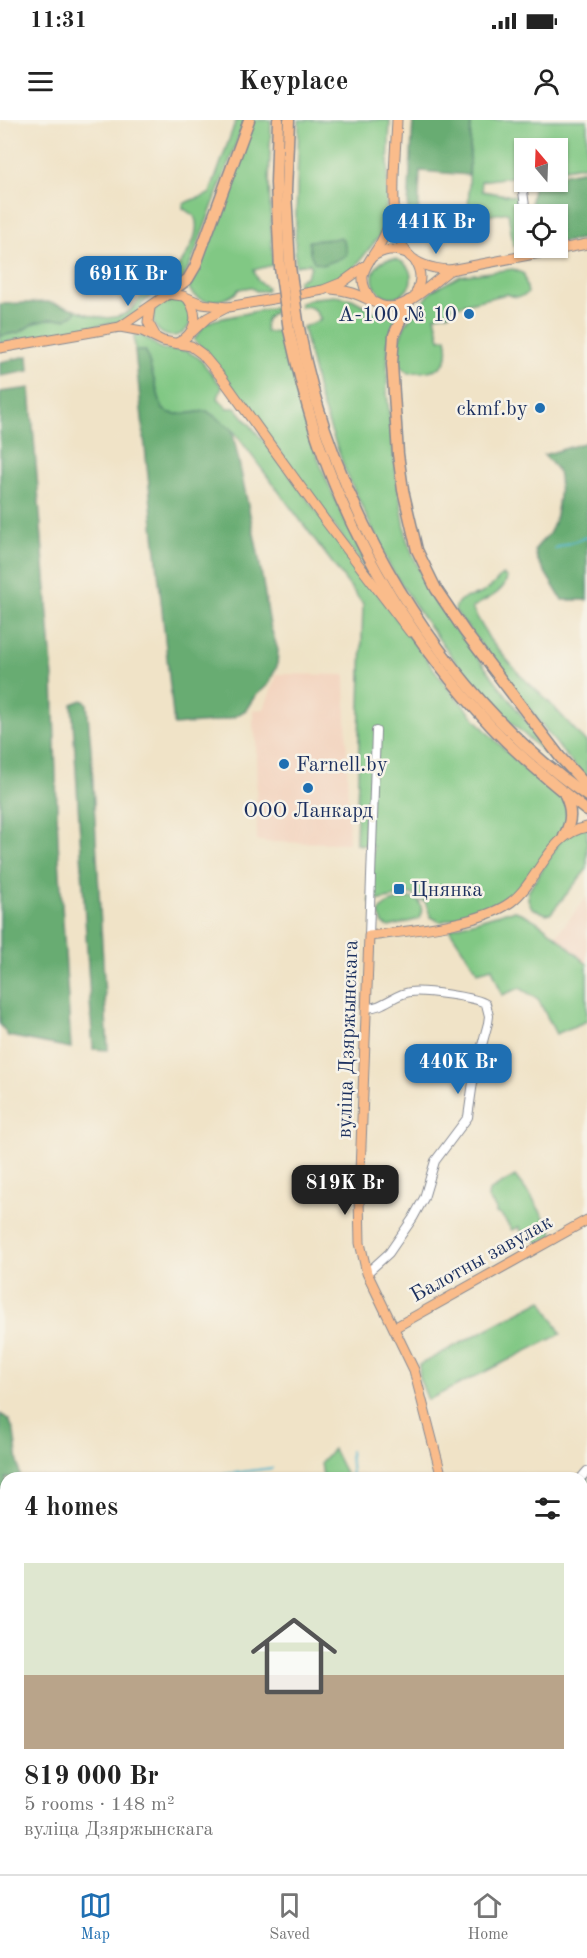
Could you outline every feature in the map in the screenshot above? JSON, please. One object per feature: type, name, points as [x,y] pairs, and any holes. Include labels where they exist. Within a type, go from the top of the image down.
[{"type":"highway","points":[[168,294],[188,279],[195,267],[249,120]]},
{"type":"highway","points":[[278,120],[276,183],[285,267],[305,399],[321,450],[348,514],[386,585],[434,658],[492,727],[587,811]]},
{"type":"highway","points":[[285,267],[289,120]]},
{"type":"highway","points":[[412,298],[393,335],[392,372],[403,490],[417,550],[436,589],[465,632],[560,757],[587,786]]},
{"type":"highway","points":[[294,329],[333,454],[360,519],[394,580],[438,645],[489,707],[558,776],[587,796]]},
{"type":"highway","points":[[563,792],[571,812],[569,827],[564,836]]},
{"type":"main road","points":[[397,120],[394,214],[399,236],[407,253]]},
{"type":"main road","points":[[372,300],[363,285],[368,262],[378,248],[394,214]]},
{"type":"main road","points":[[568,246],[587,244]]},
{"type":"main road","points":[[120,327],[168,294],[175,294],[202,304],[228,307],[326,289],[343,282],[387,250],[407,253],[415,260],[434,269],[450,270],[514,255]]},
{"type":"main road","points":[[412,298],[420,284],[421,275],[415,260]]},
{"type":"main road","points":[[326,289],[358,293],[382,306],[393,307],[412,298],[450,270]]},
{"type":"main road","points":[[188,299],[196,315],[192,332]]},
{"type":"main road","points":[[177,343],[207,318],[228,307]]},
{"type":"main road","points":[[150,308],[148,322],[156,337]]},
{"type":"main road","points":[[0,348],[120,327],[142,331],[170,342],[191,346],[213,365],[394,612],[434,658]]},
{"type":"main road","points":[[369,936],[457,921],[504,907],[513,901],[525,887],[564,836],[573,830],[587,827]]},
{"type":"main road","name":"вуліца Дзяржынскага","points":[[369,936],[358,1228],[367,1273],[414,1370],[440,1472]]},
{"type":"main road","name":"Балотны завулак","points":[[394,1328],[587,1220]]},
{"type":"street","name":"вуліца Дзяржынскага","points":[[369,936],[376,731]]},
{"type":"street","points":[[366,1008],[376,1008],[405,993],[417,992],[476,999],[486,1004],[489,1016],[474,1075],[470,1108],[464,1124],[435,1161],[421,1205],[408,1227],[389,1254],[367,1273]]},
{"type":"shaded area","points":[[277,674],[345,675],[349,843],[257,840],[256,739],[253,710],[264,709]]},
{"type":"shaded area","points":[[587,897],[587,964],[555,937]]},
{"type":"green space","points":[[236,120],[245,120],[192,260],[184,277],[177,284],[153,293],[142,304],[139,312],[123,321],[0,343],[0,336],[20,332],[34,323],[50,319],[65,319],[76,313],[75,309],[100,317],[125,314],[148,290],[171,274],[191,247],[196,230],[194,216],[183,208],[183,205],[210,193]]},
{"type":"green space","points":[[253,120],[271,120],[269,184],[273,265],[254,270],[258,280],[267,287],[267,291],[256,291],[251,287],[239,289],[228,298],[205,301],[192,294],[189,287]]},
{"type":"green space","points":[[299,120],[390,120],[386,213],[382,233],[350,273],[326,284],[299,288],[298,280],[306,277],[311,267],[310,263],[296,266]]},
{"type":"green space","points":[[413,120],[471,120],[469,175],[420,171],[418,223],[415,236],[407,225]]},
{"type":"green space","points":[[471,120],[587,120],[587,165],[568,168],[568,138],[514,138],[514,176],[481,181],[482,191],[518,197],[520,204],[514,204],[514,245],[508,212],[468,219]]},
{"type":"green space","points":[[587,170],[587,238],[568,241],[568,204],[531,204],[531,200],[532,192],[568,192],[568,173]]},
{"type":"green space","points":[[340,237],[347,254],[323,265],[314,262],[310,253],[309,241]]},
{"type":"green space","points":[[392,259],[406,264],[411,278],[406,292],[392,297],[378,292],[373,278],[378,264]]},
{"type":"green space","points":[[513,269],[524,274],[528,293],[518,297],[507,294],[452,307],[450,313],[435,316],[440,339],[446,338],[448,349],[444,363],[440,367],[427,371],[409,373],[400,366],[395,353],[406,323],[433,290],[460,276]]},
{"type":"green space","points":[[336,296],[352,299],[379,314],[397,316],[388,343],[387,394],[396,474],[407,540],[422,576],[453,625],[564,771],[470,681],[424,619],[390,567],[345,470],[320,399],[303,327],[321,320],[313,309],[307,306],[300,307],[300,303],[314,298]]},
{"type":"green space","points":[[172,298],[185,304],[191,317],[185,330],[172,336],[159,330],[153,317],[159,304]]},
{"type":"green space","points":[[48,302],[75,309],[76,313],[65,319],[50,319],[34,323],[20,332],[0,336],[0,304]]},
{"type":"green space","points":[[276,307],[277,312],[267,319],[266,332],[283,331],[301,405],[318,459],[344,518],[381,587],[211,358],[194,340],[205,324],[214,320]]},
{"type":"green space","points":[[134,335],[143,336],[162,349],[187,351],[199,358],[222,387],[218,398],[227,408],[236,408],[271,450],[448,688],[487,732],[523,767],[563,792],[569,827],[587,827],[587,869],[551,913],[546,914],[532,908],[528,892],[561,840],[510,896],[489,909],[440,922],[431,917],[425,902],[412,894],[370,902],[373,846],[356,844],[363,604],[232,429],[207,411],[177,414],[162,408],[146,352],[135,351]]},
{"type":"green space","points":[[135,351],[146,351],[162,408],[177,414],[207,411],[232,429],[258,553],[270,625],[278,650],[277,666],[268,685],[255,696],[246,710],[234,717],[213,722],[174,725]]},
{"type":"green space","points":[[28,356],[29,371],[0,376],[0,362]]},
{"type":"green space","points":[[30,388],[53,679],[58,841],[71,1048],[8,1036],[0,1024],[0,392]]},
{"type":"green space","points":[[587,442],[587,600],[562,600],[537,559],[535,550],[553,527],[559,492],[557,470],[544,455]]},
{"type":"green space","points":[[504,575],[507,578],[502,588],[472,608],[490,640],[521,676],[587,743],[587,780],[562,751],[455,611],[462,599],[485,591]]},
{"type":"green space","points":[[82,700],[87,703],[91,749],[108,1050],[93,1049],[72,704]]},
{"type":"green space","points":[[410,898],[419,901],[422,910],[419,919],[389,927],[383,924],[379,914],[384,906]]},
{"type":"green space","points":[[515,911],[535,920],[587,964],[587,1021],[556,1034],[538,999],[520,988],[502,995],[492,968],[478,972],[449,929]]},
{"type":"green space","points":[[515,1176],[553,1232],[552,1236],[538,1244],[530,1230],[522,1233],[519,1227],[512,1230],[502,1216],[496,1213],[496,1209],[488,1198],[489,1191]]},
{"type":"green space","points":[[542,1300],[561,1334],[428,1400],[420,1380],[419,1365]]},
{"type":"green space","points":[[0,1414],[9,1419],[14,1432],[19,1472],[0,1472]]},
{"type":"green space","points":[[333,1449],[344,1472],[322,1472],[321,1462]]},
{"type":"waterway","points":[[555,548],[587,537]]},
{"type":"waterway","points":[[350,1451],[352,1472]]},
{"type":"waterway","points":[[242,1472],[272,1468]]},
{"type":"place","name":"А-100 № 10","points":[[469,314]]},
{"type":"place","name":"ckmf.by","points":[[540,408]]},
{"type":"place","name":"Farnell.by","points":[[284,764]]},
{"type":"place","name":"ООО Ланкард","points":[[308,788]]},
{"type":"place","name":"Цнянка","points":[[399,889]]}]
